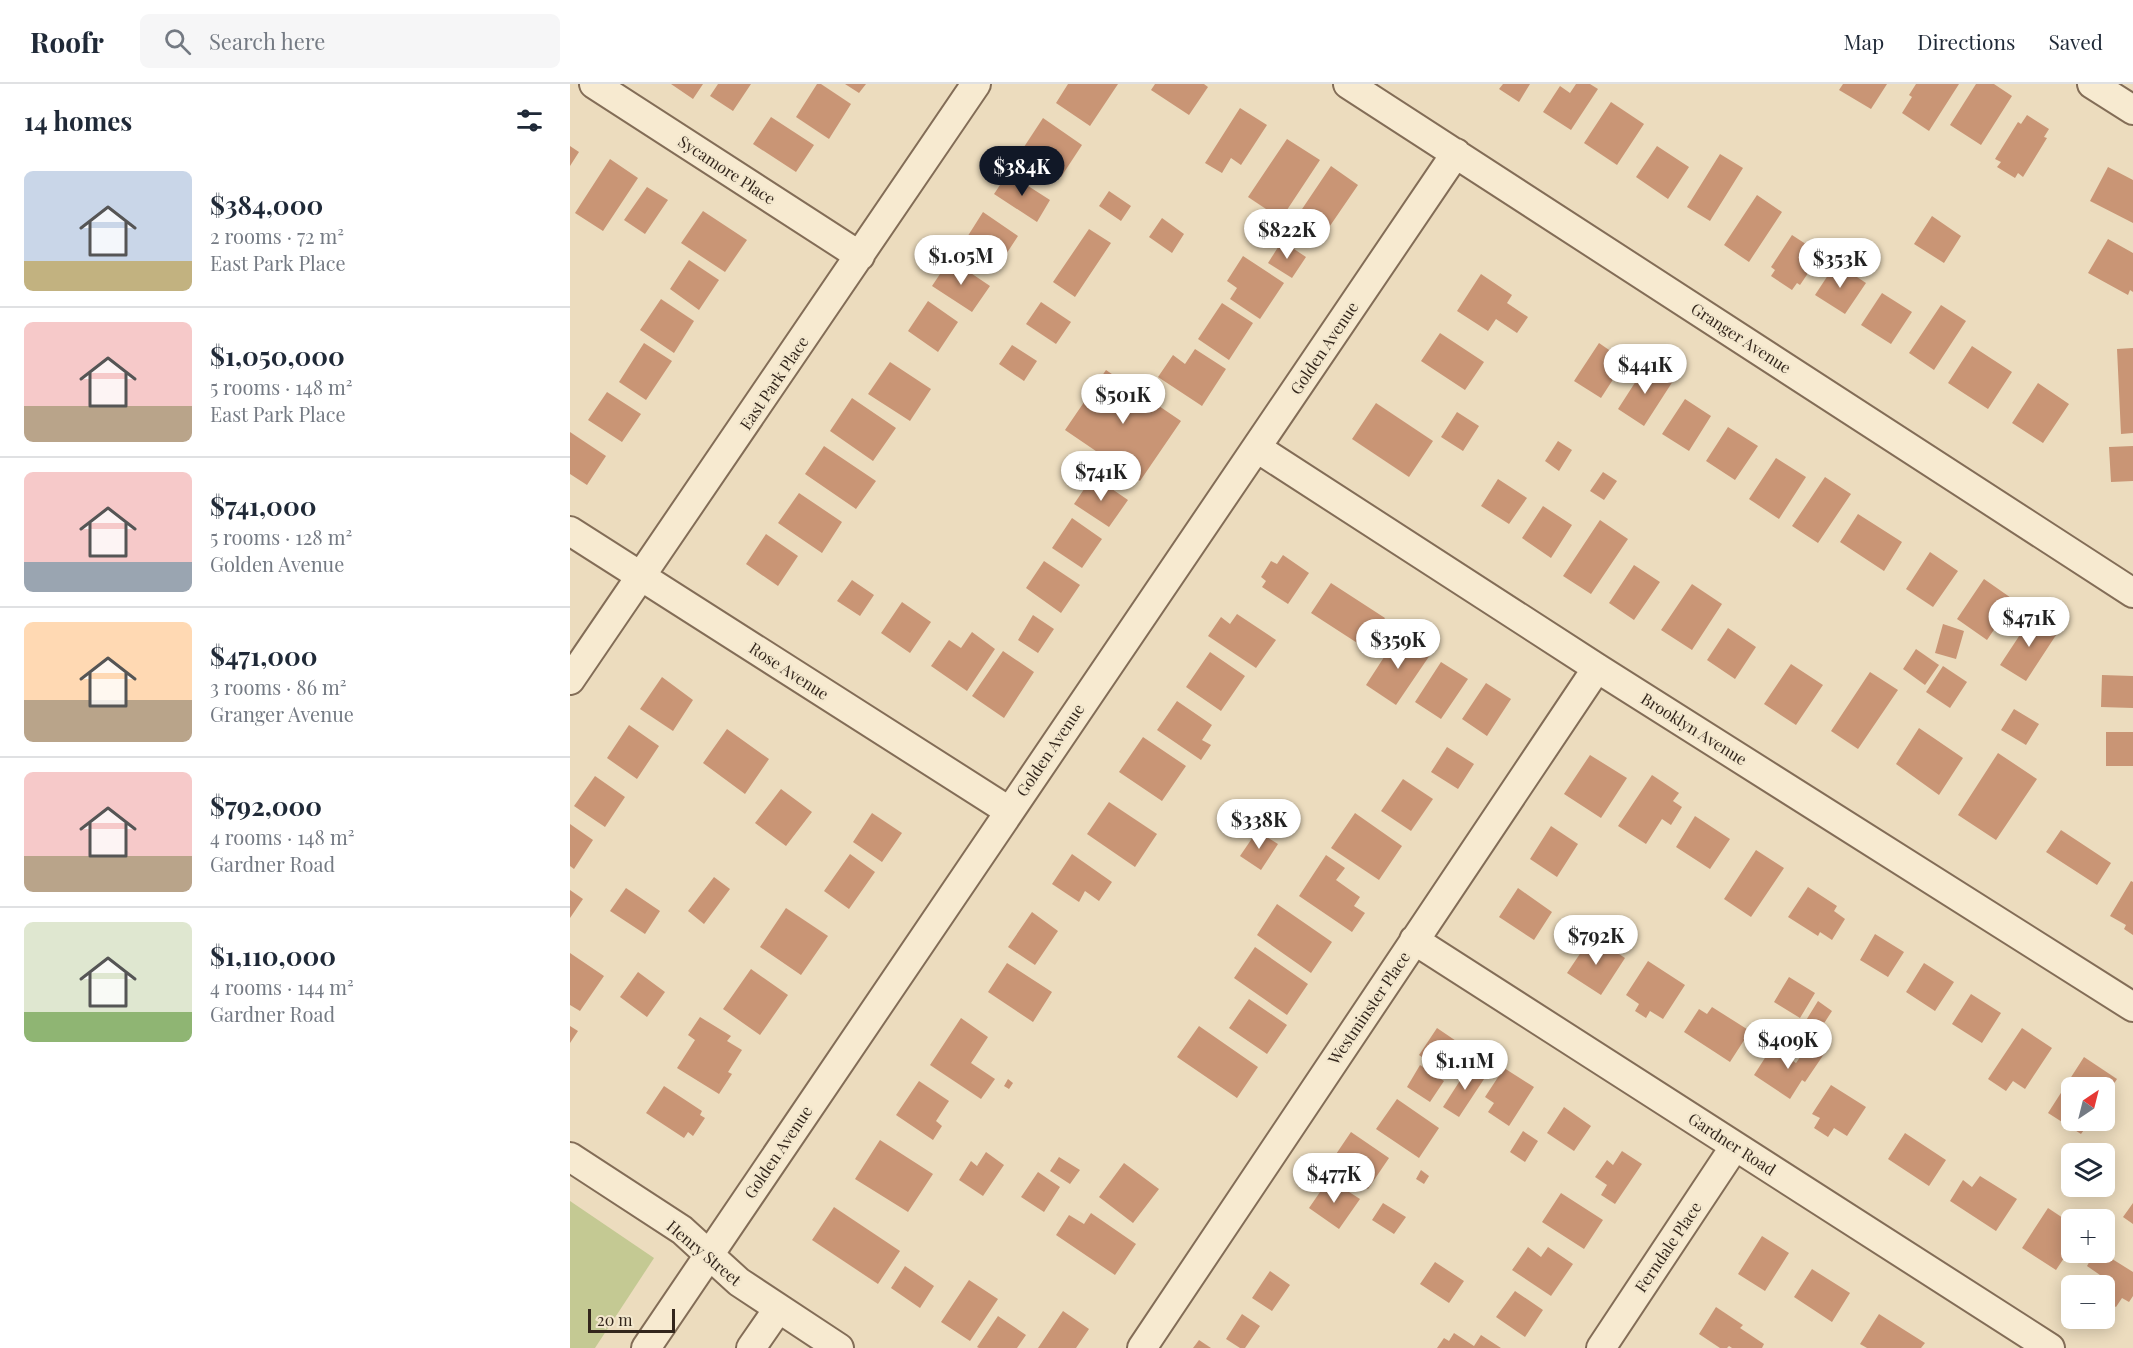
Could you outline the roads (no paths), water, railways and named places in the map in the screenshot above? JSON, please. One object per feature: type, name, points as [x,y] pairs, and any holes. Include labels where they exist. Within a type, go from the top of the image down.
[{"type":"street","name":"Sycamore Place","points":[[594,84],[860,256]]},
{"type":"street","name":"East Park Place","points":[[570,681],[976,84]]},
{"type":"street","name":"Granger Avenue","points":[[1348,84],[2133,593]]},
{"type":"street","points":[[2092,84],[2133,110]]},
{"type":"street","name":"Golden Avenue","points":[[646,1348],[1456,153]]},
{"type":"street","name":"Brooklyn Avenue","points":[[1257,448],[1597,668],[2133,1007]]},
{"type":"street","name":"Rose Avenue","points":[[570,531],[1009,811]]},
{"type":"street","name":"Westminster Place","points":[[1142,1348],[1597,668]]},
{"type":"street","name":"Gardner Road","points":[[1414,940],[2050,1348]]},
{"type":"street","name":"Ferndale Place","points":[[1601,1348],[1735,1146]]},
{"type":"street","name":"Henry Street","points":[[570,1157],[682,1230],[739,1282],[839,1348]]},
{"type":"street","points":[[751,1348],[778,1309]]}]
